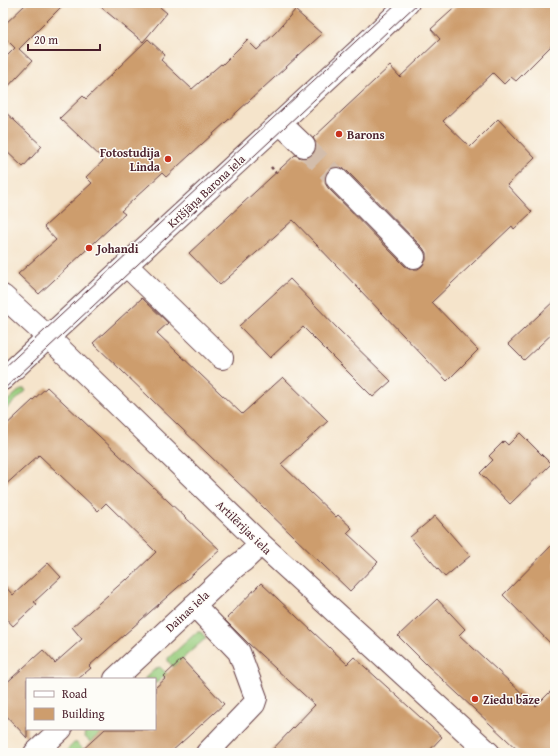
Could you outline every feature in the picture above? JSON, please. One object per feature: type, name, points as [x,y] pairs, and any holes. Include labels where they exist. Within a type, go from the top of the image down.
[{"type":"street","name":"Krišjāņa Barona iela","points":[[3,379],[408,3]]},
{"type":"street","points":[[280,123],[304,146]]},
{"type":"street","points":[[337,179],[414,258]]},
{"type":"street","points":[[126,266],[222,358]]},
{"type":"street","name":"Artilērijas iela","points":[[3,296],[48,337],[261,544],[489,753]]},
{"type":"street","name":"Dainas iela","points":[[115,678],[235,566],[244,561],[261,544]]},
{"type":"street","points":[[194,605],[239,652],[256,698],[254,704],[207,753]]},
{"type":"street","points":[[36,753],[60,730]]},
{"type":"path","points":[[271,167],[276,173]]},
{"type":"green space","points":[[21,389],[25,389],[26,391],[3,412],[3,405]]},
{"type":"green space","points":[[197,632],[201,632],[206,638],[173,667],[168,661],[168,658]]},
{"type":"green space","points":[[160,667],[167,674],[156,683],[156,678],[145,678],[156,668]]},
{"type":"green space","points":[[89,730],[104,730],[90,742],[84,734]]},
{"type":"green space","points":[[74,743],[77,743],[83,749],[79,753],[64,753]]},
{"type":"building","points":[[27,3],[65,3],[19,49],[32,61],[3,92],[3,60],[15,48],[3,36],[3,26]]},
{"type":"building","points":[[96,3],[155,3],[167,13],[143,42]]},
{"type":"building","points":[[460,3],[555,3],[555,42],[516,81],[511,77],[504,84],[493,73],[443,121],[470,147],[498,119],[535,158],[507,185],[532,212],[514,229],[512,226],[432,302],[478,350],[447,381],[293,220],[220,285],[189,253],[295,155],[301,158],[308,158],[313,155],[316,149],[316,143],[313,138],[390,66],[400,77],[440,39],[431,29]],"holes":[[[333,167],[340,167],[346,170],[423,248],[426,253],[426,260],[422,266],[418,269],[411,269],[405,266],[328,188],[325,183],[325,176],[328,170]]]},
{"type":"building","points":[[295,10],[322,34],[166,177],[162,173],[121,211],[125,214],[39,294],[18,274],[56,240],[44,227],[92,183],[86,177],[104,160],[60,118],[83,96],[86,99],[148,39],[165,55],[161,60],[192,89],[221,64],[222,65],[247,40],[257,50],[276,32]]},
{"type":"building","points":[[3,110],[42,146],[23,167],[3,148]]},
{"type":"building","points":[[290,279],[391,381],[373,397],[303,327],[270,358],[239,326]]},
{"type":"building","points":[[142,298],[168,323],[157,333],[242,414],[283,377],[328,421],[281,464],[336,517],[338,515],[352,528],[347,533],[378,562],[350,591],[93,343]]},
{"type":"building","points":[[555,300],[555,331],[524,360],[508,344]]},
{"type":"building","points":[[47,387],[220,550],[89,666],[91,668],[79,678],[26,678],[27,738],[3,712],[3,686],[43,650],[55,663],[82,639],[72,627],[126,579],[127,580],[156,552],[106,503],[98,511],[39,455],[3,487],[3,428]]},
{"type":"building","points":[[520,433],[551,464],[510,504],[480,473],[493,460],[489,456],[504,441],[508,445]]},
{"type":"building","points":[[435,516],[470,556],[445,577],[410,537]]},
{"type":"building","points":[[555,542],[555,648],[503,595]]},
{"type":"building","points":[[48,563],[61,577],[34,602],[37,604],[13,626],[3,615],[3,584],[13,595]]},
{"type":"building","points":[[261,583],[347,664],[354,657],[442,737],[427,753],[269,753],[315,705],[225,620]]},
{"type":"building","points":[[437,599],[465,629],[459,635],[536,706],[555,687],[555,753],[521,753],[398,636]]},
{"type":"building","points":[[182,659],[224,704],[170,753],[79,753],[104,730],[156,730],[156,687],[166,678],[164,676]]},
{"type":"tunnel","points":[[304,146],[337,179]]},
{"type":"tram line","points":[[3,369],[397,3]]},
{"type":"tram line","points":[[3,390],[418,3]]},
{"type":"place","name":"Barons","points":[[339,134]]},
{"type":"place","name":"Fotostudija Linda","points":[[168,159]]},
{"type":"place","name":"Johandi","points":[[89,248]]},
{"type":"place","name":"Ziedu bāze","points":[[475,699]]}]
